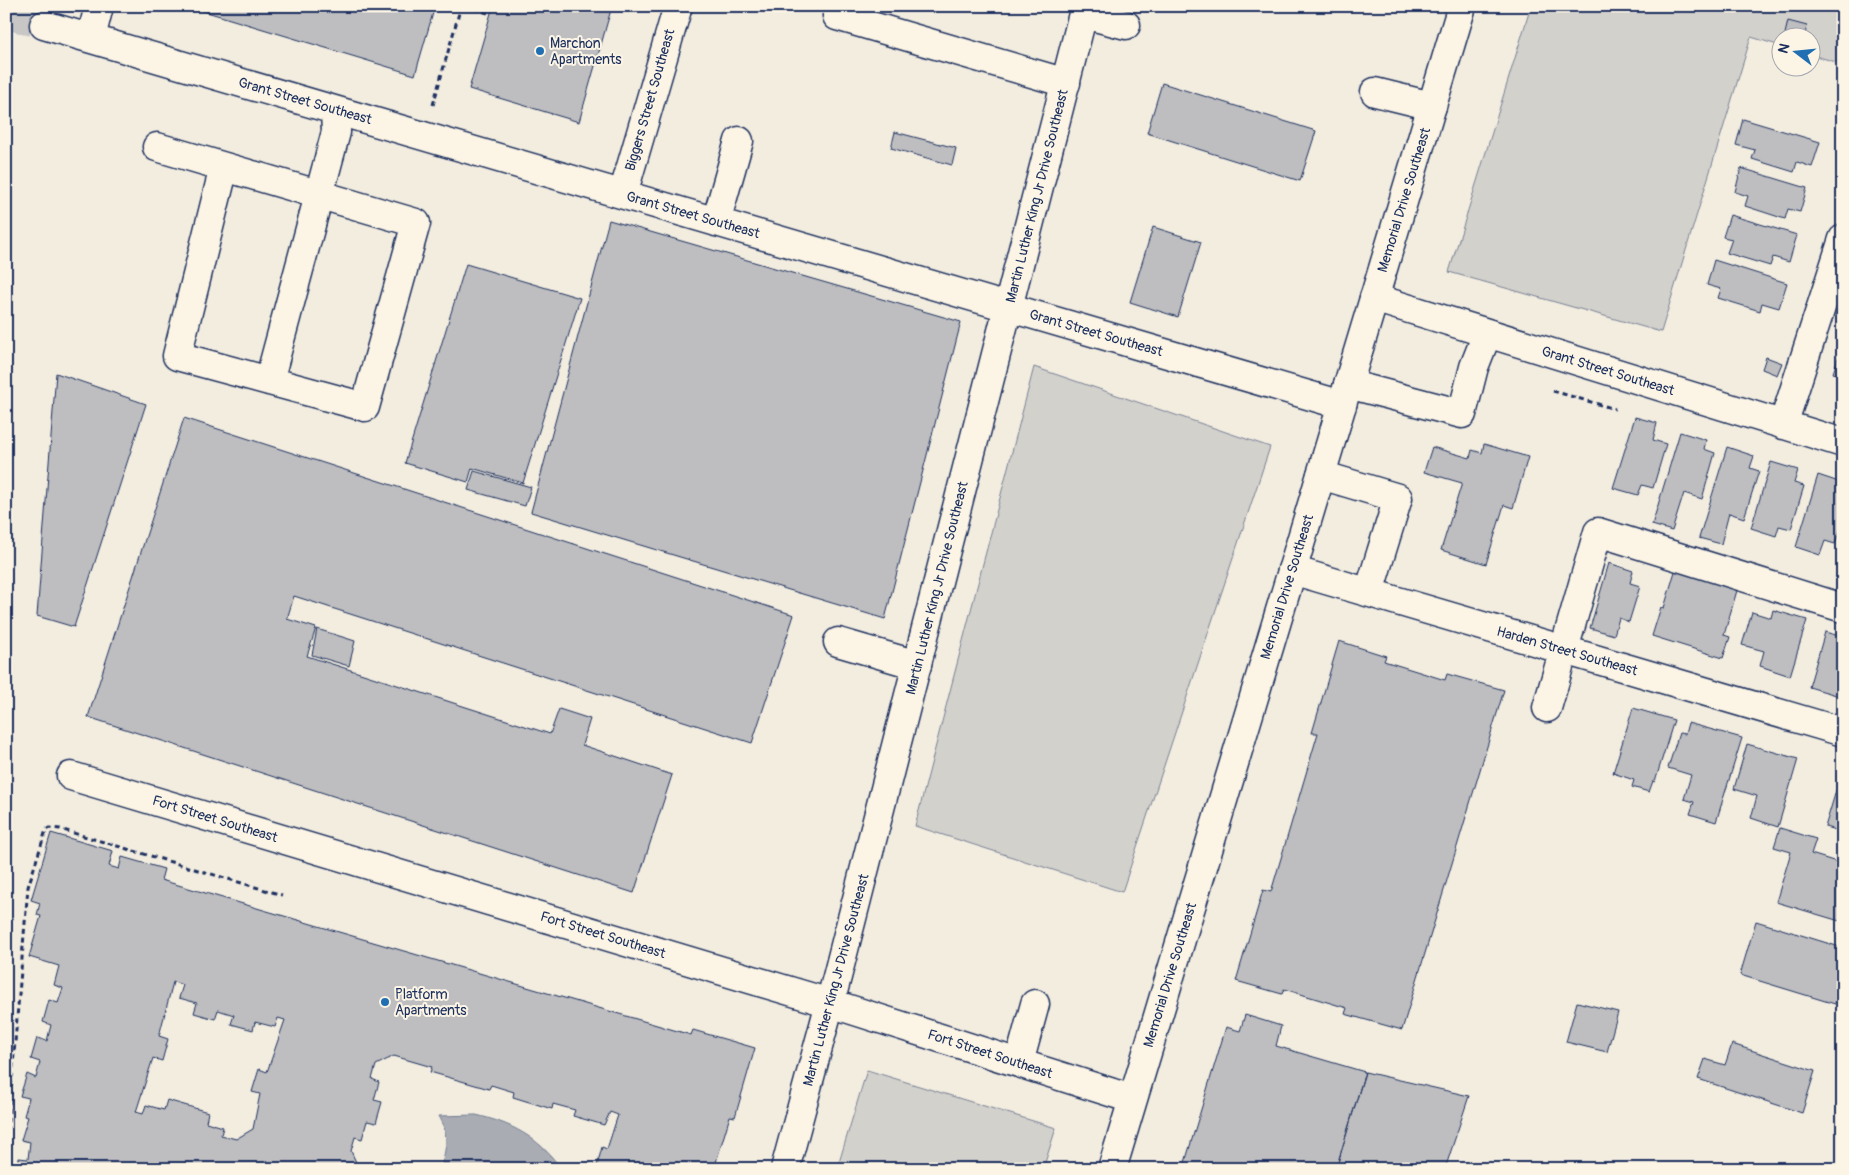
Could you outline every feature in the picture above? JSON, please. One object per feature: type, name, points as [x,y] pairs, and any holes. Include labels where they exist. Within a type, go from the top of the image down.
[{"type":"street","points":[[91,38],[99,6]]},
{"type":"street","name":"Biggers Street Southeast","points":[[623,194],[678,6]]},
{"type":"street","name":"Memorial Drive Southeast","points":[[1112,1169],[1462,6]]},
{"type":"street","points":[[1084,10],[1126,25]]},
{"type":"street","name":"Martin Luther King Jr Drive Southeast","points":[[785,1169],[830,1003],[1084,10]]},
{"type":"street","points":[[836,16],[1066,83]]},
{"type":"street","name":"Grant Street Southeast","points":[[44,25],[1009,308],[1345,394],[1462,414],[1474,367],[1486,334]]},
{"type":"street","points":[[1375,92],[1432,106]]},
{"type":"street","points":[[269,381],[336,132],[336,110]]},
{"type":"street","points":[[716,222],[739,141]]},
{"type":"street","points":[[157,147],[416,223],[365,407],[177,356],[224,167]]},
{"type":"street","points":[[1783,424],[1843,239]]},
{"type":"street","name":"Grant Street Southeast","points":[[1374,298],[1843,443]]},
{"type":"street","points":[[1321,475],[1398,498],[1369,592]]},
{"type":"street","points":[[1546,708],[1598,532],[1843,608]]},
{"type":"street","name":"Harden Street Southeast","points":[[1292,570],[1843,732]]},
{"type":"street","points":[[838,642],[917,665]]},
{"type":"street","name":"Fort Street Southeast","points":[[71,776],[830,1003],[1132,1099]]},
{"type":"street","points":[[1019,1063],[1035,1004]]},
{"type":"path","points":[[433,105],[462,6]]},
{"type":"path","points":[[466,6],[491,14]]},
{"type":"path","points":[[1554,391],[1623,411]]},
{"type":"path","points":[[6,1149],[28,887],[46,830],[49,828],[60,829],[282,895]]},
{"type":"shaded area","points":[[1531,6],[1843,6],[1843,64],[1822,58],[1822,28],[1772,28],[1772,43],[1751,37],[1661,332],[1449,272]]},
{"type":"shaded area","points":[[1034,367],[1270,447],[1122,892],[915,826]]},
{"type":"shaded area","points":[[867,1070],[1056,1128],[1043,1169],[837,1169]]},
{"type":"shaded area","points":[[476,1115],[501,1122],[533,1139],[559,1166],[555,1169],[451,1169],[442,1163],[446,1139],[444,1127],[439,1116]]},
{"type":"building","points":[[187,6],[435,6],[415,75]]},
{"type":"building","name":"Marchon Apartments","points":[[493,6],[612,6],[579,122],[469,89]]},
{"type":"building","points":[[1788,21],[1807,26],[1806,28],[1786,28]]},
{"type":"building","points":[[1162,83],[1316,131],[1300,181],[1147,133]]},
{"type":"building","points":[[1743,119],[1820,142],[1812,167],[1797,162],[1794,172],[1752,159],[1755,150],[1736,145]]},
{"type":"building","points":[[895,132],[956,148],[952,165],[891,148]]},
{"type":"building","points":[[1741,168],[1807,188],[1800,212],[1788,209],[1785,219],[1745,206],[1748,196],[1735,192]]},
{"type":"building","points":[[1730,215],[1797,235],[1789,262],[1773,257],[1770,266],[1727,253],[1732,239],[1723,237]]},
{"type":"building","points":[[609,220],[961,322],[885,619],[531,512]]},
{"type":"building","points":[[1153,227],[1201,242],[1178,317],[1130,302]]},
{"type":"building","points":[[1714,260],[1787,283],[1779,308],[1762,303],[1760,311],[1718,298],[1721,289],[1707,285]]},
{"type":"building","points":[[466,264],[580,298],[523,483],[472,468],[468,482],[405,463]]},
{"type":"building","points":[[1841,349],[1843,349],[1843,376],[1833,373]]},
{"type":"building","points":[[1766,357],[1782,363],[1777,375],[1762,369]]},
{"type":"building","points":[[56,373],[146,404],[74,627],[37,616]]},
{"type":"building","points":[[1635,417],[1657,423],[1653,440],[1666,444],[1653,488],[1642,485],[1638,495],[1613,488]]},
{"type":"building","points":[[184,418],[794,615],[752,743],[294,596],[287,619],[316,628],[307,656],[550,734],[559,709],[590,719],[582,745],[672,775],[634,893],[88,717]]},
{"type":"building","points":[[1680,432],[1706,440],[1704,449],[1715,453],[1702,499],[1684,493],[1672,531],[1652,525]]},
{"type":"building","points":[[1484,444],[1528,457],[1513,508],[1504,505],[1486,564],[1441,550],[1462,483],[1424,472],[1432,447],[1470,458],[1472,450],[1482,453]]},
{"type":"building","points":[[1727,447],[1754,456],[1750,468],[1759,471],[1744,518],[1729,513],[1721,544],[1699,538]]},
{"type":"building","points":[[1771,462],[1798,470],[1794,483],[1804,486],[1791,529],[1779,526],[1776,536],[1751,528]]},
{"type":"building","points":[[474,471],[531,487],[525,506],[468,490]]},
{"type":"building","points":[[1818,475],[1842,483],[1839,492],[1843,493],[1843,521],[1835,544],[1825,541],[1820,555],[1796,547]]},
{"type":"building","points":[[1843,549],[1843,567],[1838,566]]},
{"type":"building","points":[[1609,563],[1633,571],[1630,583],[1640,586],[1629,622],[1619,618],[1614,635],[1590,628]]},
{"type":"building","points":[[1676,568],[1738,587],[1724,635],[1730,637],[1723,658],[1652,636],[1661,607],[1664,608]]},
{"type":"building","points":[[1773,610],[1807,620],[1790,676],[1760,666],[1764,651],[1742,645],[1752,612],[1771,618]]},
{"type":"building","points":[[317,629],[355,641],[349,666],[312,655]]},
{"type":"building","points":[[1825,632],[1843,637],[1843,697],[1809,687]]},
{"type":"building","points":[[1339,641],[1386,656],[1384,661],[1445,680],[1447,674],[1504,690],[1402,1030],[1345,1014],[1347,1008],[1284,989],[1282,994],[1236,981],[1263,890],[1271,892],[1318,733],[1312,733]]},
{"type":"building","points":[[1633,708],[1674,720],[1655,782],[1653,781],[1649,792],[1632,787],[1634,780],[1613,773]]},
{"type":"building","points":[[1688,723],[1742,738],[1716,822],[1690,814],[1694,802],[1684,799],[1691,775],[1668,768],[1679,733],[1685,734]]},
{"type":"building","points":[[1747,744],[1798,759],[1778,827],[1751,818],[1757,796],[1734,789]]},
{"type":"building","points":[[1839,781],[1843,782],[1843,832],[1825,827]]},
{"type":"building","points":[[1780,828],[1816,839],[1811,854],[1843,864],[1843,922],[1776,902],[1791,852],[1774,847]]},
{"type":"building","name":"Platform Apartments","points":[[51,833],[113,851],[109,866],[119,869],[122,857],[164,869],[161,880],[691,1035],[693,1030],[755,1048],[735,1117],[730,1116],[714,1169],[585,1169],[587,1163],[597,1166],[602,1147],[607,1149],[618,1115],[610,1112],[604,1125],[573,1116],[575,1110],[553,1104],[552,1109],[513,1097],[514,1092],[491,1085],[489,1089],[430,1072],[432,1067],[394,1056],[376,1065],[372,1079],[379,1082],[374,1100],[382,1102],[376,1123],[367,1121],[362,1139],[355,1137],[351,1151],[359,1169],[18,1169],[19,1158],[28,1159],[30,1142],[21,1140],[28,1117],[24,1116],[29,1098],[20,1096],[27,1074],[36,1078],[40,1062],[31,1059],[37,1038],[47,1041],[51,1025],[43,1022],[49,1000],[58,1003],[63,988],[54,985],[59,966],[29,957],[41,916],[37,915],[40,903],[31,900]],"holes":[[[173,982],[183,985],[179,998],[197,1003],[194,1013],[215,1019],[218,1010],[234,1015],[231,1024],[253,1030],[255,1022],[275,1027],[278,1018],[285,1020],[267,1072],[259,1069],[252,1092],[260,1094],[253,1129],[236,1139],[221,1135],[223,1127],[206,1122],[208,1112],[167,1100],[164,1110],[146,1105],[143,1114],[136,1112],[153,1058],[162,1061],[168,1039],[159,1036]]]},
{"type":"building","points":[[1756,921],[1843,948],[1843,984],[1835,1004],[1740,975]]},
{"type":"building","points":[[1577,1002],[1618,1012],[1607,1052],[1566,1042]]},
{"type":"building","points":[[1245,1015],[1281,1026],[1276,1046],[1365,1072],[1336,1169],[1183,1169],[1226,1027],[1240,1031]]},
{"type":"building","points":[[1732,1044],[1815,1071],[1802,1113],[1698,1079],[1705,1059],[1725,1065]]},
{"type":"building","points":[[1365,1072],[1469,1096],[1445,1169],[1336,1169]]},
{"type":"tunnel","points":[[6,15],[44,25]]},
{"type":"place","name":"Marchon Apartments","points":[[540,51]]},
{"type":"place","name":"Platform Apartments","points":[[385,1002]]}]
